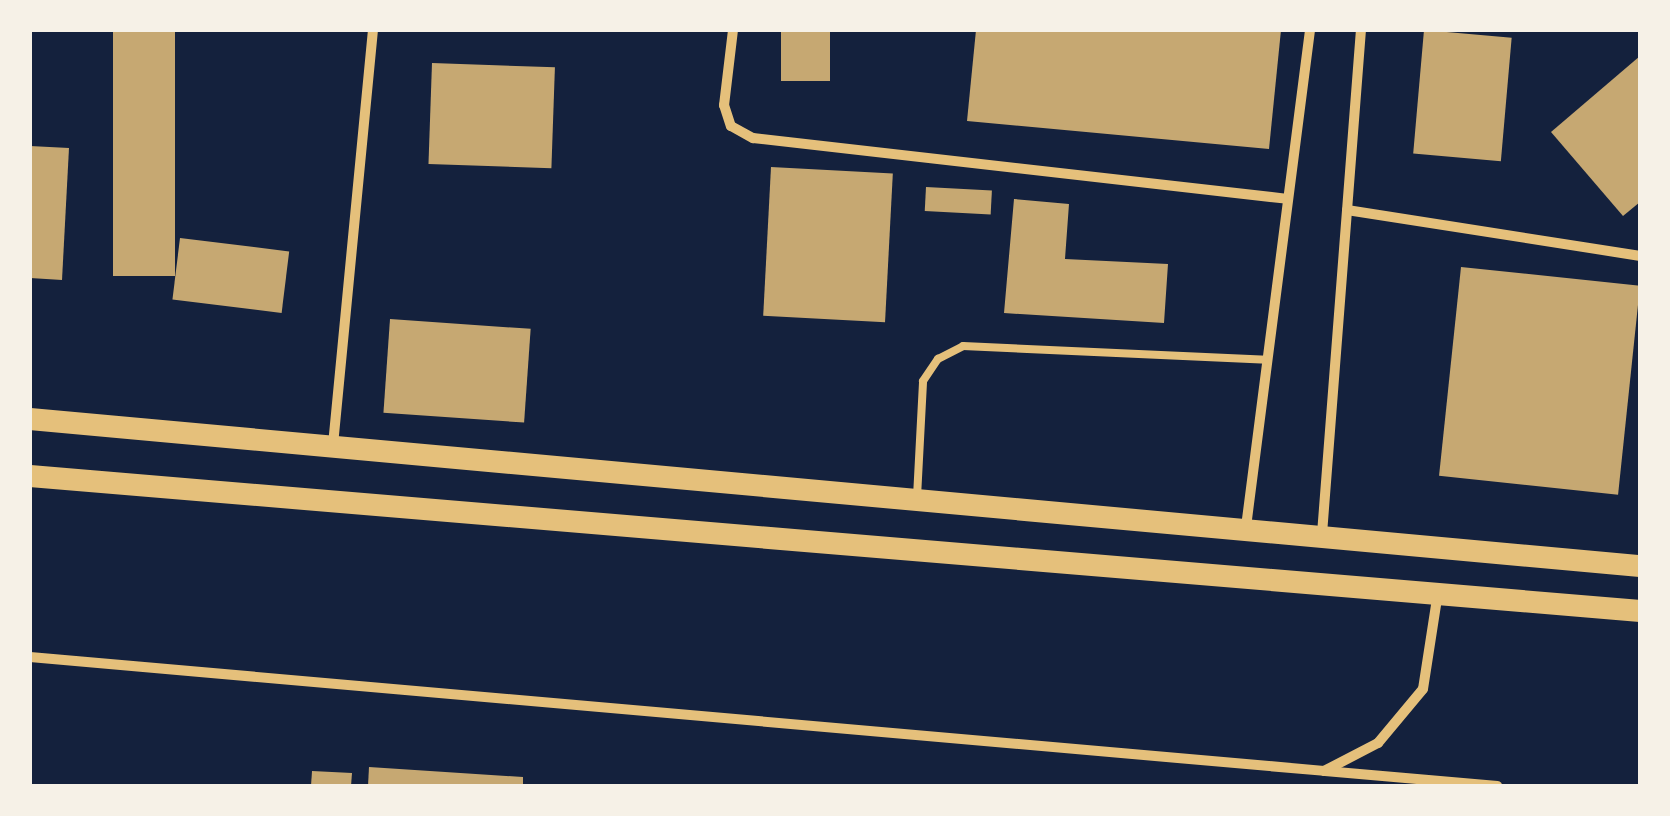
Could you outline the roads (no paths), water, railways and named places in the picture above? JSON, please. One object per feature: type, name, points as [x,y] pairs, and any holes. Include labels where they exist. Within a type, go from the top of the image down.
[{"type":"main road","points":[[30,418],[1640,566]]},
{"type":"main road","points":[[30,476],[1438,591],[1640,611]]},
{"type":"street","points":[[333,446],[373,30]]},
{"type":"street","points":[[734,30],[724,105],[731,126],[753,138],[1288,199]]},
{"type":"street","points":[[1246,527],[1310,30]]},
{"type":"street","points":[[1322,534],[1361,30]]},
{"type":"street","points":[[1347,210],[1640,256]]},
{"type":"street","points":[[1324,770],[1378,742],[1424,689],[1438,591]]},
{"type":"street","points":[[30,657],[1497,786]]},
{"type":"lane","points":[[916,498],[923,381],[938,359],[963,346],[1267,360]]}]
